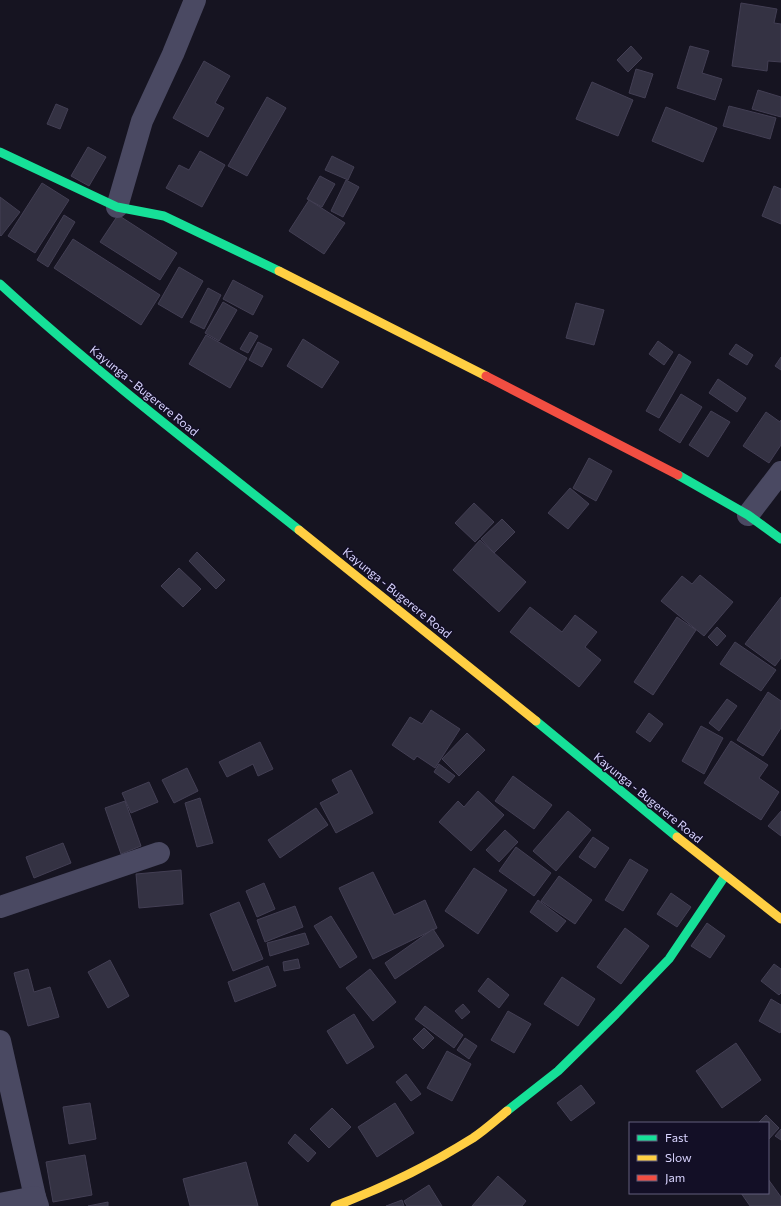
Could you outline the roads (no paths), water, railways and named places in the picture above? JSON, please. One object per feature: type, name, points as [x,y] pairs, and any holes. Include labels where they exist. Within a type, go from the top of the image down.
[{"type":"street","points":[[117,207],[142,121],[174,54],[195,0]]},
{"type":"street","points":[[0,152],[117,207],[164,216],[253,258],[661,465],[748,515],[781,539]]},
{"type":"street","name":"Kayunga - Bugerere Road","points":[[0,284],[100,372],[425,631],[725,876],[781,919]]},
{"type":"street","points":[[748,515],[781,472]]},
{"type":"street","points":[[0,907],[159,853]]},
{"type":"street","points":[[335,1206],[362,1196],[432,1162],[474,1137],[558,1071],[669,959],[725,876]]},
{"type":"street","points":[[0,1041],[37,1201],[0,1204]]}]
